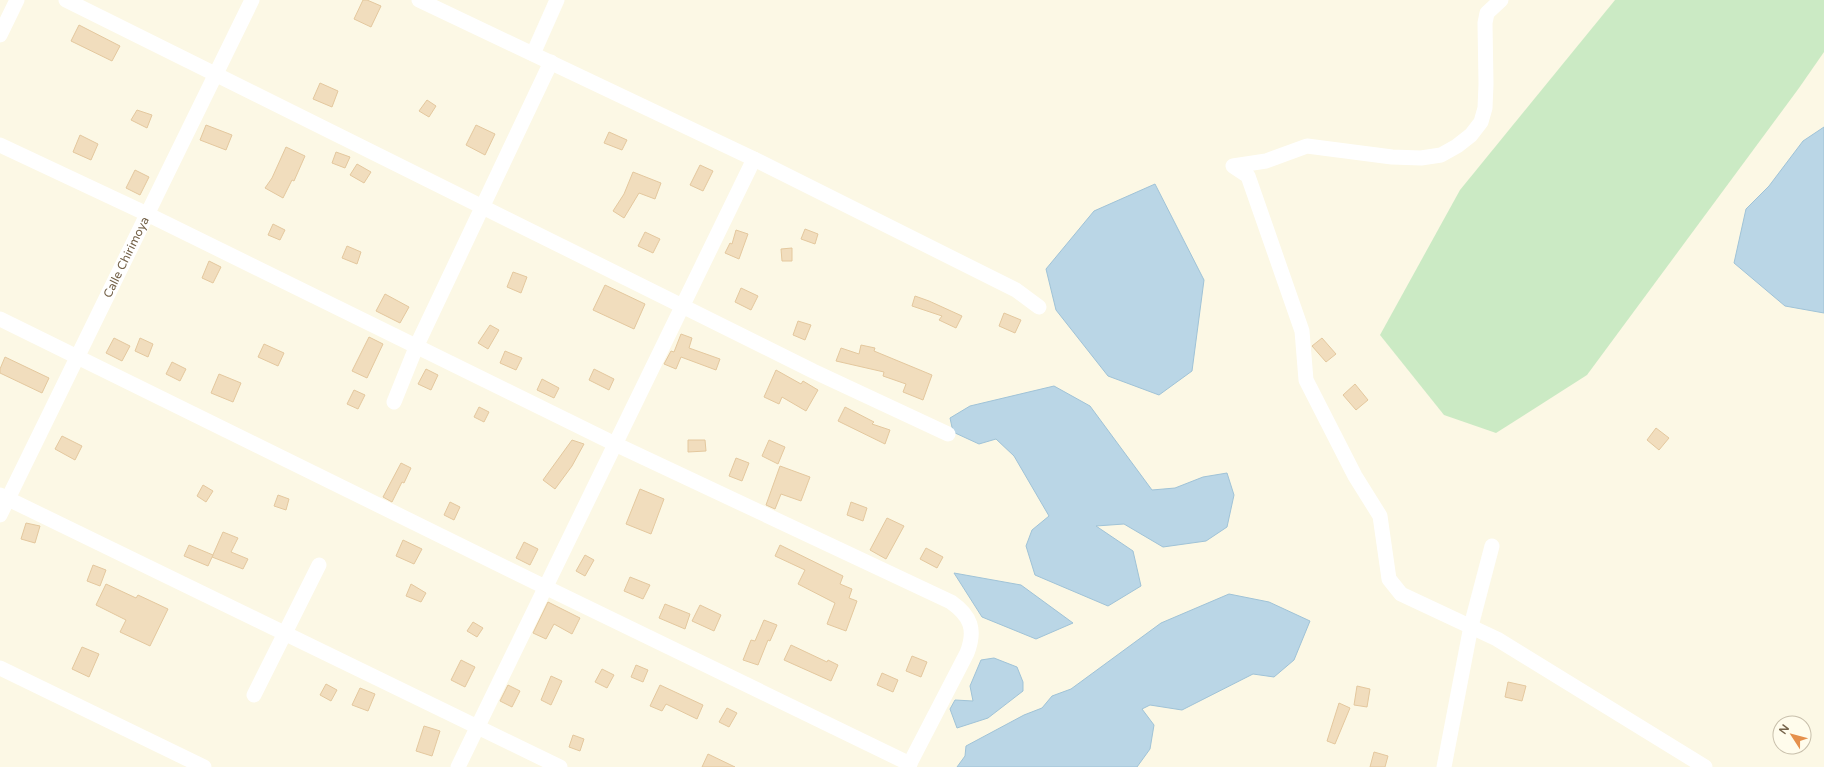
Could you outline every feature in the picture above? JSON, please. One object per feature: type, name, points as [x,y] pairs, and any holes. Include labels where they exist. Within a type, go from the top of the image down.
[{"type":"street","points":[[0,35],[18,0]]},
{"type":"street","points":[[66,0],[813,370],[948,434]]},
{"type":"street","name":"Calle Chirimoya","points":[[0,515],[4,497],[78,357],[252,0]]},
{"type":"street","points":[[419,0],[754,159],[1016,290],[1039,306]]},
{"type":"street","points":[[533,54],[557,0]]},
{"type":"street","points":[[1501,0],[1487,13],[1485,23],[1485,108],[1471,135],[1457,146],[1441,155],[1421,158],[1392,157],[1306,146],[1266,161],[1233,166],[1248,176],[1302,331],[1306,380],[1355,476],[1380,516],[1389,579],[1401,594],[1497,639],[1705,767]]},
{"type":"street","points":[[394,402],[417,345],[551,62]]},
{"type":"street","points":[[0,145],[147,214],[417,345],[615,444],[951,602],[961,609],[968,618],[972,630],[972,642],[968,653],[909,765],[0,319]]},
{"type":"street","points":[[458,767],[754,159]]},
{"type":"street","points":[[4,497],[560,767]]},
{"type":"street","points":[[1444,767],[1471,626],[1492,546]]},
{"type":"street","points":[[254,695],[319,565]]},
{"type":"street","points":[[0,668],[204,767]]},
{"type":"green space","points":[[1615,0],[1824,0],[1824,52],[1587,375],[1496,433],[1444,415],[1380,335],[1460,190]]},
{"type":"water","points":[[1824,127],[1824,313],[1785,306],[1734,263],[1746,209],[1769,186],[1803,141]]},
{"type":"water","points":[[1155,184],[1204,280],[1192,371],[1159,395],[1108,376],[1056,310],[1046,269],[1094,211]]},
{"type":"water","points":[[1054,386],[1090,406],[1152,490],[1175,488],[1203,477],[1227,473],[1234,495],[1227,527],[1206,541],[1163,547],[1124,524],[1096,526],[1133,551],[1141,586],[1108,606],[1035,575],[1026,546],[1032,530],[1049,516],[1014,456],[996,439],[979,444],[953,432],[950,418],[970,406]]},
{"type":"water","points":[[954,573],[1021,585],[1073,623],[1036,639],[982,617]]},
{"type":"water","points":[[1229,594],[1269,602],[1310,621],[1294,660],[1274,677],[1253,674],[1182,710],[1150,705],[1142,709],[1154,725],[1150,749],[1137,767],[957,767],[965,756],[966,746],[1024,715],[1042,708],[1052,696],[1071,689],[1161,623]]},
{"type":"water","points":[[994,658],[1017,667],[1023,682],[1023,691],[988,718],[957,728],[950,709],[955,700],[973,701],[970,686],[981,660]]},
{"type":"building","points":[[363,0],[367,0],[381,6],[371,27],[354,19]]},
{"type":"building","points":[[79,25],[120,46],[112,61],[71,41]]},
{"type":"building","points":[[320,83],[338,91],[332,107],[313,99]]},
{"type":"building","points":[[427,100],[436,106],[429,117],[419,111]]},
{"type":"building","points":[[137,110],[152,115],[147,128],[131,120]]},
{"type":"building","points":[[206,125],[232,135],[226,150],[200,140]]},
{"type":"building","points":[[476,125],[495,134],[485,155],[466,145]]},
{"type":"building","points":[[609,132],[627,140],[622,150],[604,143]]},
{"type":"building","points":[[80,135],[98,144],[91,160],[73,152]]},
{"type":"building","points":[[286,147],[305,156],[294,181],[292,180],[283,198],[265,188],[272,178]]},
{"type":"building","points":[[336,152],[350,157],[345,168],[332,163]]},
{"type":"building","points":[[357,164],[371,172],[364,183],[350,175]]},
{"type":"building","points":[[700,165],[713,171],[703,191],[690,185]]},
{"type":"building","points":[[135,170],[149,177],[140,195],[126,188]]},
{"type":"building","points":[[633,172],[661,183],[655,199],[639,193],[624,218],[613,211],[624,194]]},
{"type":"building","points":[[273,224],[285,230],[280,240],[268,235]]},
{"type":"building","points":[[805,229],[818,234],[815,244],[801,239]]},
{"type":"building","points":[[736,230],[748,234],[739,259],[725,253],[730,243],[732,244]]},
{"type":"building","points":[[645,232],[660,239],[653,253],[638,246]]},
{"type":"building","points":[[347,246],[361,252],[357,264],[342,258]]},
{"type":"building","points":[[792,248],[792,261],[782,261],[781,249]]},
{"type":"building","points":[[209,261],[221,267],[213,283],[202,278]]},
{"type":"building","points":[[513,272],[527,277],[521,293],[507,287]]},
{"type":"building","points":[[605,285],[645,304],[634,329],[593,310]]},
{"type":"building","points":[[741,288],[758,296],[751,310],[735,302]]},
{"type":"building","points":[[385,294],[409,307],[400,323],[376,311]]},
{"type":"building","points":[[915,296],[962,316],[956,328],[939,320],[942,316],[912,306]]},
{"type":"building","points":[[1004,313],[1021,320],[1015,333],[999,326]]},
{"type":"building","points":[[798,321],[811,325],[805,340],[793,335]]},
{"type":"building","points":[[490,325],[499,330],[488,349],[478,343]]},
{"type":"building","points":[[681,334],[692,338],[689,348],[720,359],[716,370],[681,357],[676,369],[664,364],[671,351],[674,352]]},
{"type":"building","points":[[369,337],[383,344],[367,378],[352,371]]},
{"type":"building","points":[[114,338],[130,346],[122,361],[106,353]]},
{"type":"building","points":[[140,338],[153,344],[148,357],[135,351]]},
{"type":"building","points":[[1322,338],[1336,354],[1326,362],[1312,346]]},
{"type":"building","points":[[264,344],[284,353],[278,366],[258,357]]},
{"type":"building","points":[[861,345],[875,348],[874,351],[932,375],[923,400],[903,392],[906,384],[883,376],[884,372],[836,361],[841,348],[859,354]]},
{"type":"building","points":[[505,351],[522,358],[516,370],[500,363]]},
{"type":"building","points":[[5,357],[49,378],[42,393],[0,373]]},
{"type":"building","points":[[172,362],[186,369],[180,381],[166,374]]},
{"type":"building","points":[[426,369],[438,375],[431,390],[418,384]]},
{"type":"building","points":[[594,369],[614,379],[609,390],[589,380]]},
{"type":"building","points":[[776,370],[801,384],[803,381],[818,390],[806,411],[782,397],[779,404],[764,397]]},
{"type":"building","points":[[219,374],[241,383],[233,402],[211,393]]},
{"type":"building","points":[[542,379],[559,388],[554,398],[537,390]]},
{"type":"building","points":[[1355,384],[1368,400],[1356,410],[1343,395]]},
{"type":"building","points":[[354,390],[365,395],[358,409],[347,404]]},
{"type":"building","points":[[479,407],[489,412],[484,422],[474,417]]},
{"type":"building","points":[[845,407],[874,422],[872,424],[890,430],[885,444],[838,421]]},
{"type":"building","points":[[1656,428],[1669,438],[1659,450],[1647,440]]},
{"type":"building","points":[[62,436],[82,446],[75,460],[55,449]]},
{"type":"building","points":[[572,440],[584,444],[572,466],[555,489],[543,480]]},
{"type":"building","points":[[688,440],[705,440],[706,451],[688,452]]},
{"type":"building","points":[[769,440],[785,447],[778,464],[762,456]]},
{"type":"building","points":[[736,458],[749,463],[742,481],[729,476]]},
{"type":"building","points":[[401,463],[411,468],[404,483],[402,482],[392,502],[383,497]]},
{"type":"building","points":[[780,466],[810,477],[801,501],[781,494],[775,509],[766,505]]},
{"type":"building","points":[[203,485],[213,491],[206,502],[197,496]]},
{"type":"building","points":[[640,489],[664,499],[651,534],[626,524]]},
{"type":"building","points":[[278,495],[289,499],[286,510],[274,506]]},
{"type":"building","points":[[450,502],[460,507],[454,520],[444,515]]},
{"type":"building","points":[[851,502],[867,508],[863,521],[847,515]]},
{"type":"building","points":[[887,518],[904,526],[886,559],[870,550]]},
{"type":"building","points":[[26,523],[40,526],[35,543],[21,539]]},
{"type":"building","points":[[223,532],[238,538],[231,552],[248,559],[243,569],[212,557]]},
{"type":"building","points":[[403,540],[422,549],[414,564],[396,556]]},
{"type":"building","points":[[524,542],[538,549],[530,565],[516,558]]},
{"type":"building","points":[[189,545],[213,555],[208,566],[184,556]]},
{"type":"building","points":[[780,545],[843,576],[840,584],[852,589],[849,598],[857,601],[846,631],[827,624],[835,603],[798,584],[805,570],[775,556]]},
{"type":"building","points":[[926,548],[943,557],[937,568],[920,559]]},
{"type":"building","points":[[585,555],[594,560],[585,576],[576,571]]},
{"type":"building","points":[[93,565],[106,570],[100,586],[87,581]]},
{"type":"building","points":[[630,577],[650,585],[643,599],[624,591]]},
{"type":"building","points":[[106,584],[136,598],[138,595],[168,609],[150,646],[120,632],[126,620],[96,605]]},
{"type":"building","points":[[411,584],[426,593],[421,602],[406,596]]},
{"type":"building","points":[[548,602],[580,618],[572,634],[554,624],[546,639],[533,633]]},
{"type":"building","points":[[665,604],[690,614],[685,629],[659,618]]},
{"type":"building","points":[[700,605],[721,615],[714,631],[692,621]]},
{"type":"building","points":[[764,620],[777,625],[770,641],[768,640],[758,665],[743,660],[751,640],[755,641]]},
{"type":"building","points":[[473,622],[483,628],[477,637],[467,631]]},
{"type":"building","points":[[791,645],[827,662],[828,660],[838,665],[831,681],[784,660]]},
{"type":"building","points":[[82,647],[99,654],[89,677],[72,669]]},
{"type":"building","points":[[912,656],[927,662],[921,677],[906,671]]},
{"type":"building","points":[[461,660],[475,667],[465,687],[451,680]]},
{"type":"building","points":[[636,665],[648,670],[643,682],[631,677]]},
{"type":"building","points":[[602,669],[614,675],[607,688],[595,682]]},
{"type":"building","points":[[882,673],[898,680],[893,692],[877,685]]},
{"type":"building","points":[[551,676],[562,681],[551,705],[541,700]]},
{"type":"building","points":[[1508,682],[1526,686],[1522,701],[1505,697]]},
{"type":"building","points":[[326,684],[337,690],[331,701],[320,695]]},
{"type":"building","points":[[508,685],[520,691],[512,707],[500,701]]},
{"type":"building","points":[[660,685],[703,705],[697,719],[666,704],[662,711],[650,706]]},
{"type":"building","points":[[1357,686],[1370,689],[1367,707],[1354,705]]},
{"type":"building","points":[[360,688],[375,694],[368,711],[352,705]]},
{"type":"building","points":[[1339,703],[1350,708],[1335,744],[1327,741]]},
{"type":"building","points":[[727,708],[737,713],[729,727],[719,722]]},
{"type":"building","points":[[424,726],[440,731],[432,756],[416,751]]},
{"type":"building","points":[[573,735],[584,739],[580,751],[569,747]]},
{"type":"building","points":[[1374,752],[1388,756],[1385,767],[1370,767]]},
{"type":"building","points":[[708,754],[735,767],[702,767]]}]
